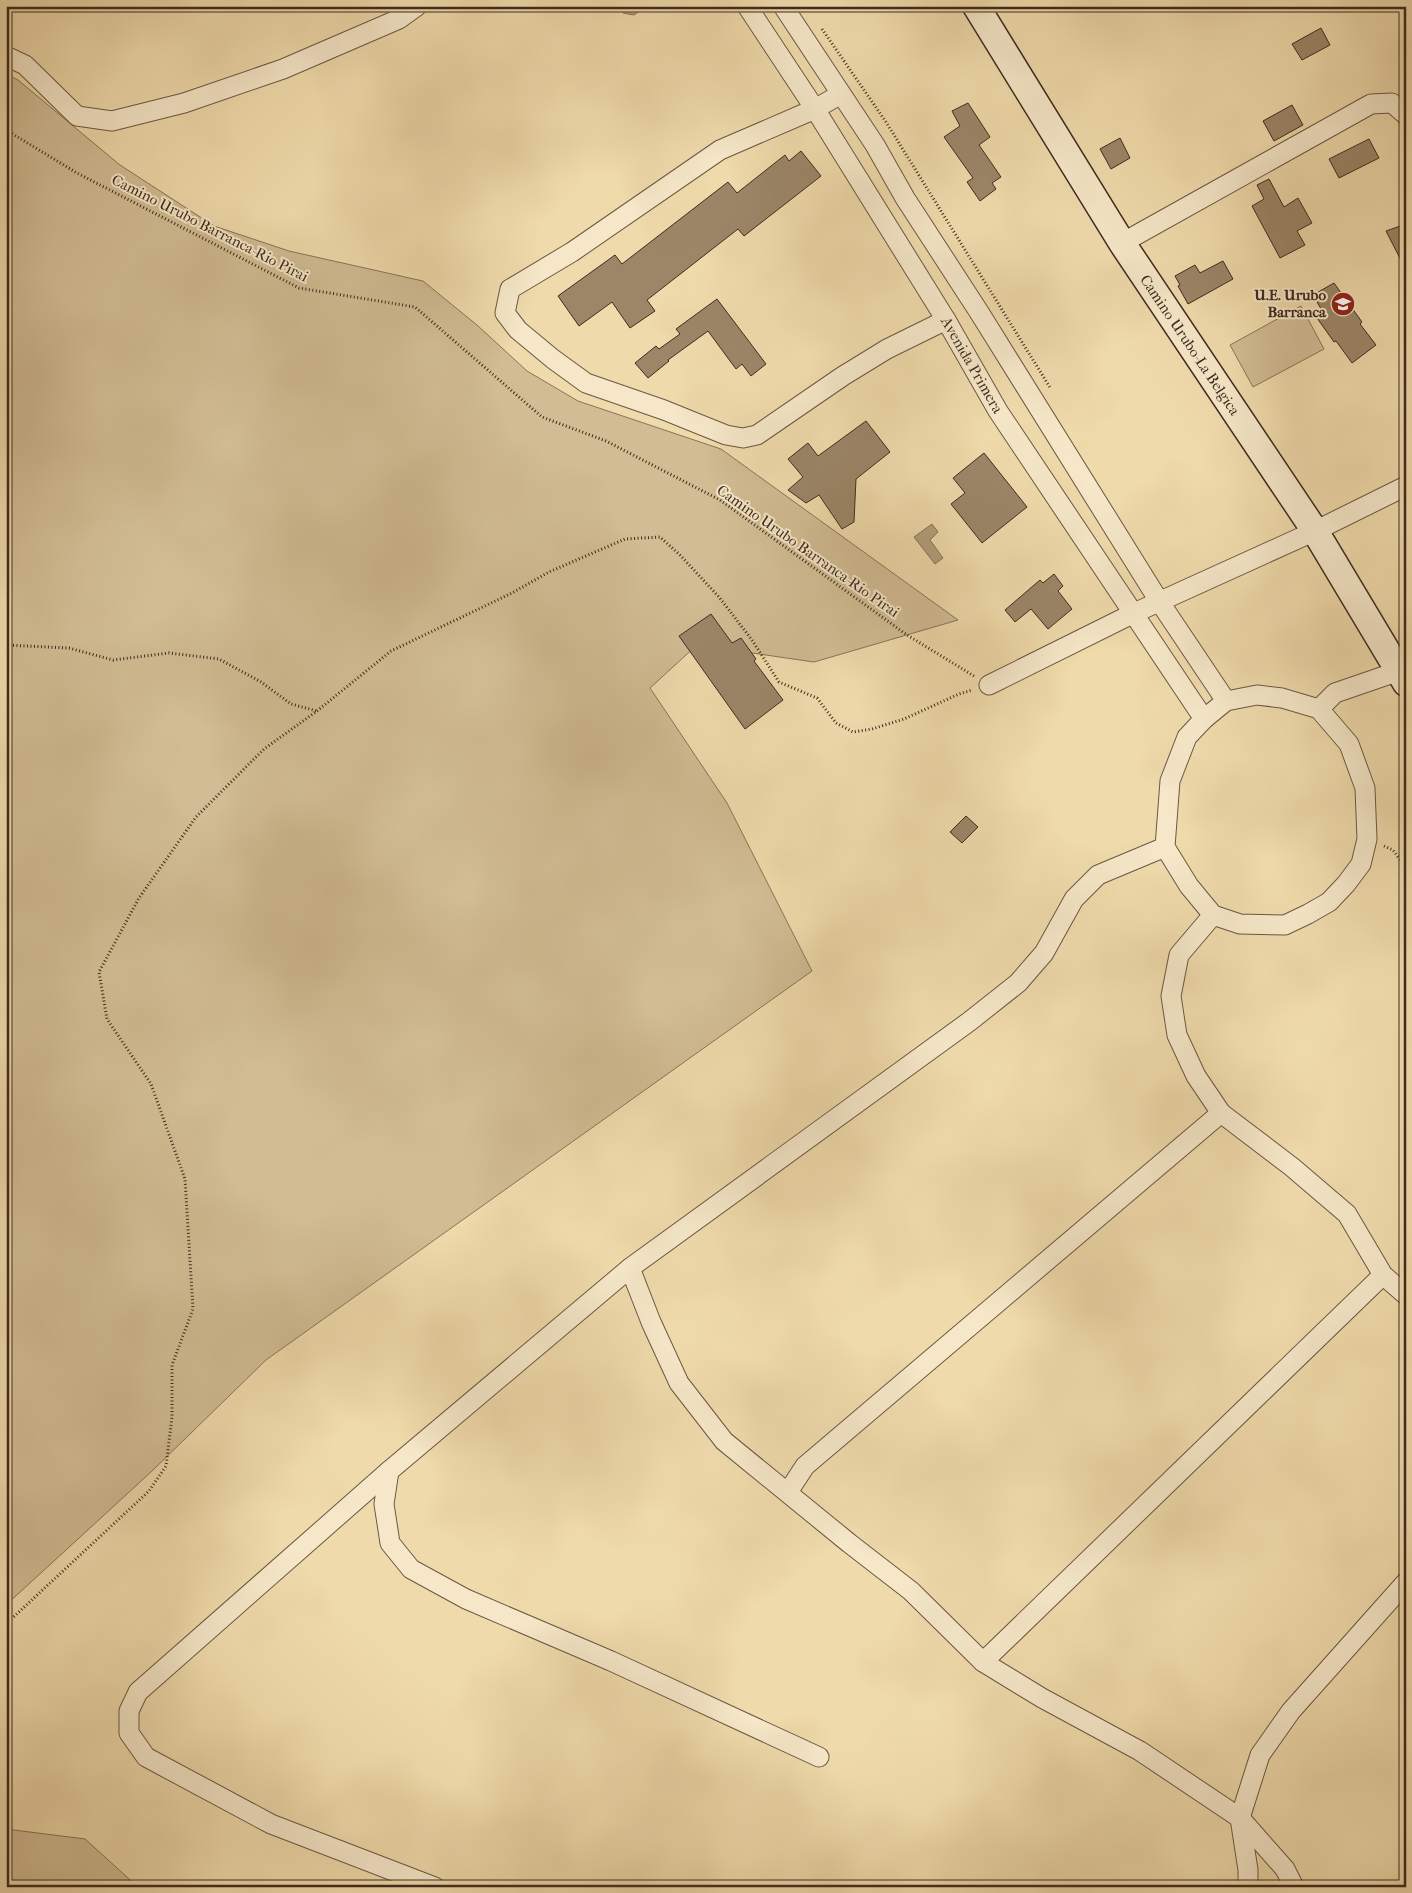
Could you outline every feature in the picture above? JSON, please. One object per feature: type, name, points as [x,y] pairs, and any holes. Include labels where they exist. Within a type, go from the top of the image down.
[{"type":"main road","name":"Camino Urubo-La Belgica","points":[[976,6],[1122,243],[1314,530],[1402,677]]},
{"type":"street","points":[[6,56],[25,65],[77,116],[112,121],[184,103],[283,70],[399,19],[417,6]]},
{"type":"street","name":"Avenida Primera","points":[[747,6],[815,109],[946,320],[998,411],[1132,614],[1204,718]]},
{"type":"street","points":[[783,6],[841,94],[1159,601],[1226,701]]},
{"type":"street","points":[[841,94],[815,109],[720,150],[572,252],[510,289],[506,313],[518,330],[586,383],[664,410],[726,435],[744,438],[756,435],[843,376],[887,349],[946,320]]},
{"type":"street","points":[[1122,243],[1372,104],[1392,103],[1406,115]]},
{"type":"street","points":[[989,685],[1159,601],[1406,486]]},
{"type":"street","points":[[1318,709],[1335,693],[1402,677]]},
{"type":"street","points":[[1257,695],[1282,698],[1318,709],[1348,744],[1364,788],[1367,839],[1361,864],[1329,902],[1285,925],[1261,926],[1240,924],[1213,915],[1189,886],[1165,847],[1170,781],[1187,737],[1204,718],[1226,701],[1257,695]]},
{"type":"street","points":[[435,1887],[271,1824],[146,1757],[129,1733],[129,1711],[138,1692],[389,1471],[630,1268],[970,1021],[1018,984],[1044,953],[1074,898],[1098,875],[1165,847]]},
{"type":"street","points":[[1213,915],[1179,955],[1170,996],[1177,1035],[1196,1076],[1221,1113],[1292,1167],[1347,1214],[1383,1275],[1406,1295]]},
{"type":"street","points":[[788,1492],[805,1466],[1221,1113]]},
{"type":"street","points":[[630,1268],[651,1322],[679,1383],[724,1441],[911,1591],[983,1662],[1042,1698],[1140,1751],[1240,1818],[1286,1870],[1294,1887]]},
{"type":"street","points":[[983,1662],[1383,1275]]},
{"type":"street","points":[[389,1471],[384,1504],[390,1543],[410,1570],[466,1599],[611,1661],[819,1757]]},
{"type":"street","points":[[1248,1887],[1248,1870],[1240,1818],[1260,1755],[1291,1711],[1406,1582]]},
{"type":"path","name":"Camino Urubo Barranca-Rio Pirai","points":[[6,130],[77,173],[299,288],[415,307],[542,417],[606,442],[720,500],[907,635],[989,685]]},
{"type":"path","points":[[6,1624],[149,1490],[166,1466],[172,1417],[172,1365],[193,1309],[185,1179],[151,1084],[106,1019],[99,972],[139,898],[196,817],[264,749],[317,711],[391,651],[512,593],[549,572],[625,539],[660,537],[680,555],[719,597],[752,640],[779,682],[817,698],[836,723],[853,732],[904,720],[959,694],[989,685]]},
{"type":"path","points":[[6,645],[69,648],[113,660],[169,653],[219,659],[261,682],[290,704],[317,711]]},
{"type":"path","points":[[1367,839],[1393,850],[1406,868]]},
{"type":"shaded area","points":[[625,6],[647,6],[634,15],[623,13]]},
{"type":"shaded area","points":[[6,74],[18,80],[120,165],[214,226],[289,251],[423,281],[477,325],[527,371],[578,401],[721,449],[958,620],[814,662],[697,645],[650,688],[727,803],[812,971],[266,1360],[151,1472],[6,1605]]},
{"type":"shaded area","points":[[1301,306],[1324,349],[1253,387],[1230,345]]},
{"type":"shaded area","points":[[932,524],[938,532],[930,540],[943,558],[935,564],[914,537]]},
{"type":"shaded area","points":[[6,1829],[85,1839],[138,1887],[6,1887]]},
{"type":"building","points":[[1321,28],[1330,45],[1302,60],[1292,44]]},
{"type":"building","points":[[968,103],[990,137],[979,145],[1001,177],[992,183],[996,189],[980,201],[967,182],[973,178],[944,137],[960,126],[952,111]]},
{"type":"building","points":[[1292,105],[1303,125],[1274,141],[1263,121]]},
{"type":"building","points":[[1120,138],[1130,158],[1111,169],[1100,149]]},
{"type":"building","points":[[1369,139],[1379,158],[1339,178],[1329,159]]},
{"type":"building","points":[[801,151],[821,176],[744,236],[738,229],[647,300],[655,311],[630,328],[612,302],[579,326],[558,296],[615,255],[622,264],[728,182],[737,193],[785,155],[789,161]]},
{"type":"building","points":[[1269,179],[1284,207],[1298,198],[1312,223],[1297,231],[1305,245],[1280,258],[1252,206],[1264,199],[1257,185]]},
{"type":"building","points":[[1406,224],[1406,270],[1386,231]]},
{"type":"building","points":[[1223,261],[1233,279],[1188,304],[1175,276],[1195,265],[1200,273]]},
{"type":"building","points":[[1334,283],[1376,345],[1352,363],[1317,318],[1324,314],[1313,295]]},
{"type":"building","points":[[717,299],[766,364],[751,376],[742,364],[736,369],[708,331],[668,360],[648,378],[635,363],[656,346],[659,349],[680,334],[676,329]]},
{"type":"building","points":[[866,421],[890,452],[856,479],[854,522],[842,529],[819,495],[806,503],[788,490],[803,477],[788,459],[808,443],[818,456]]},
{"type":"building","points":[[984,453],[1027,507],[982,543],[951,504],[965,493],[953,478]]},
{"type":"building","points":[[1054,574],[1063,586],[1058,591],[1072,609],[1048,629],[1031,609],[1015,622],[1005,610],[1040,580],[1043,583]]},
{"type":"building","points":[[711,614],[732,643],[741,638],[756,659],[754,661],[783,700],[745,729],[679,636]]},
{"type":"building","points":[[966,816],[978,827],[962,843],[950,832]]},
{"type":"place","name":"U.E. Urubo Barranca","points":[[1343,304]]}]
